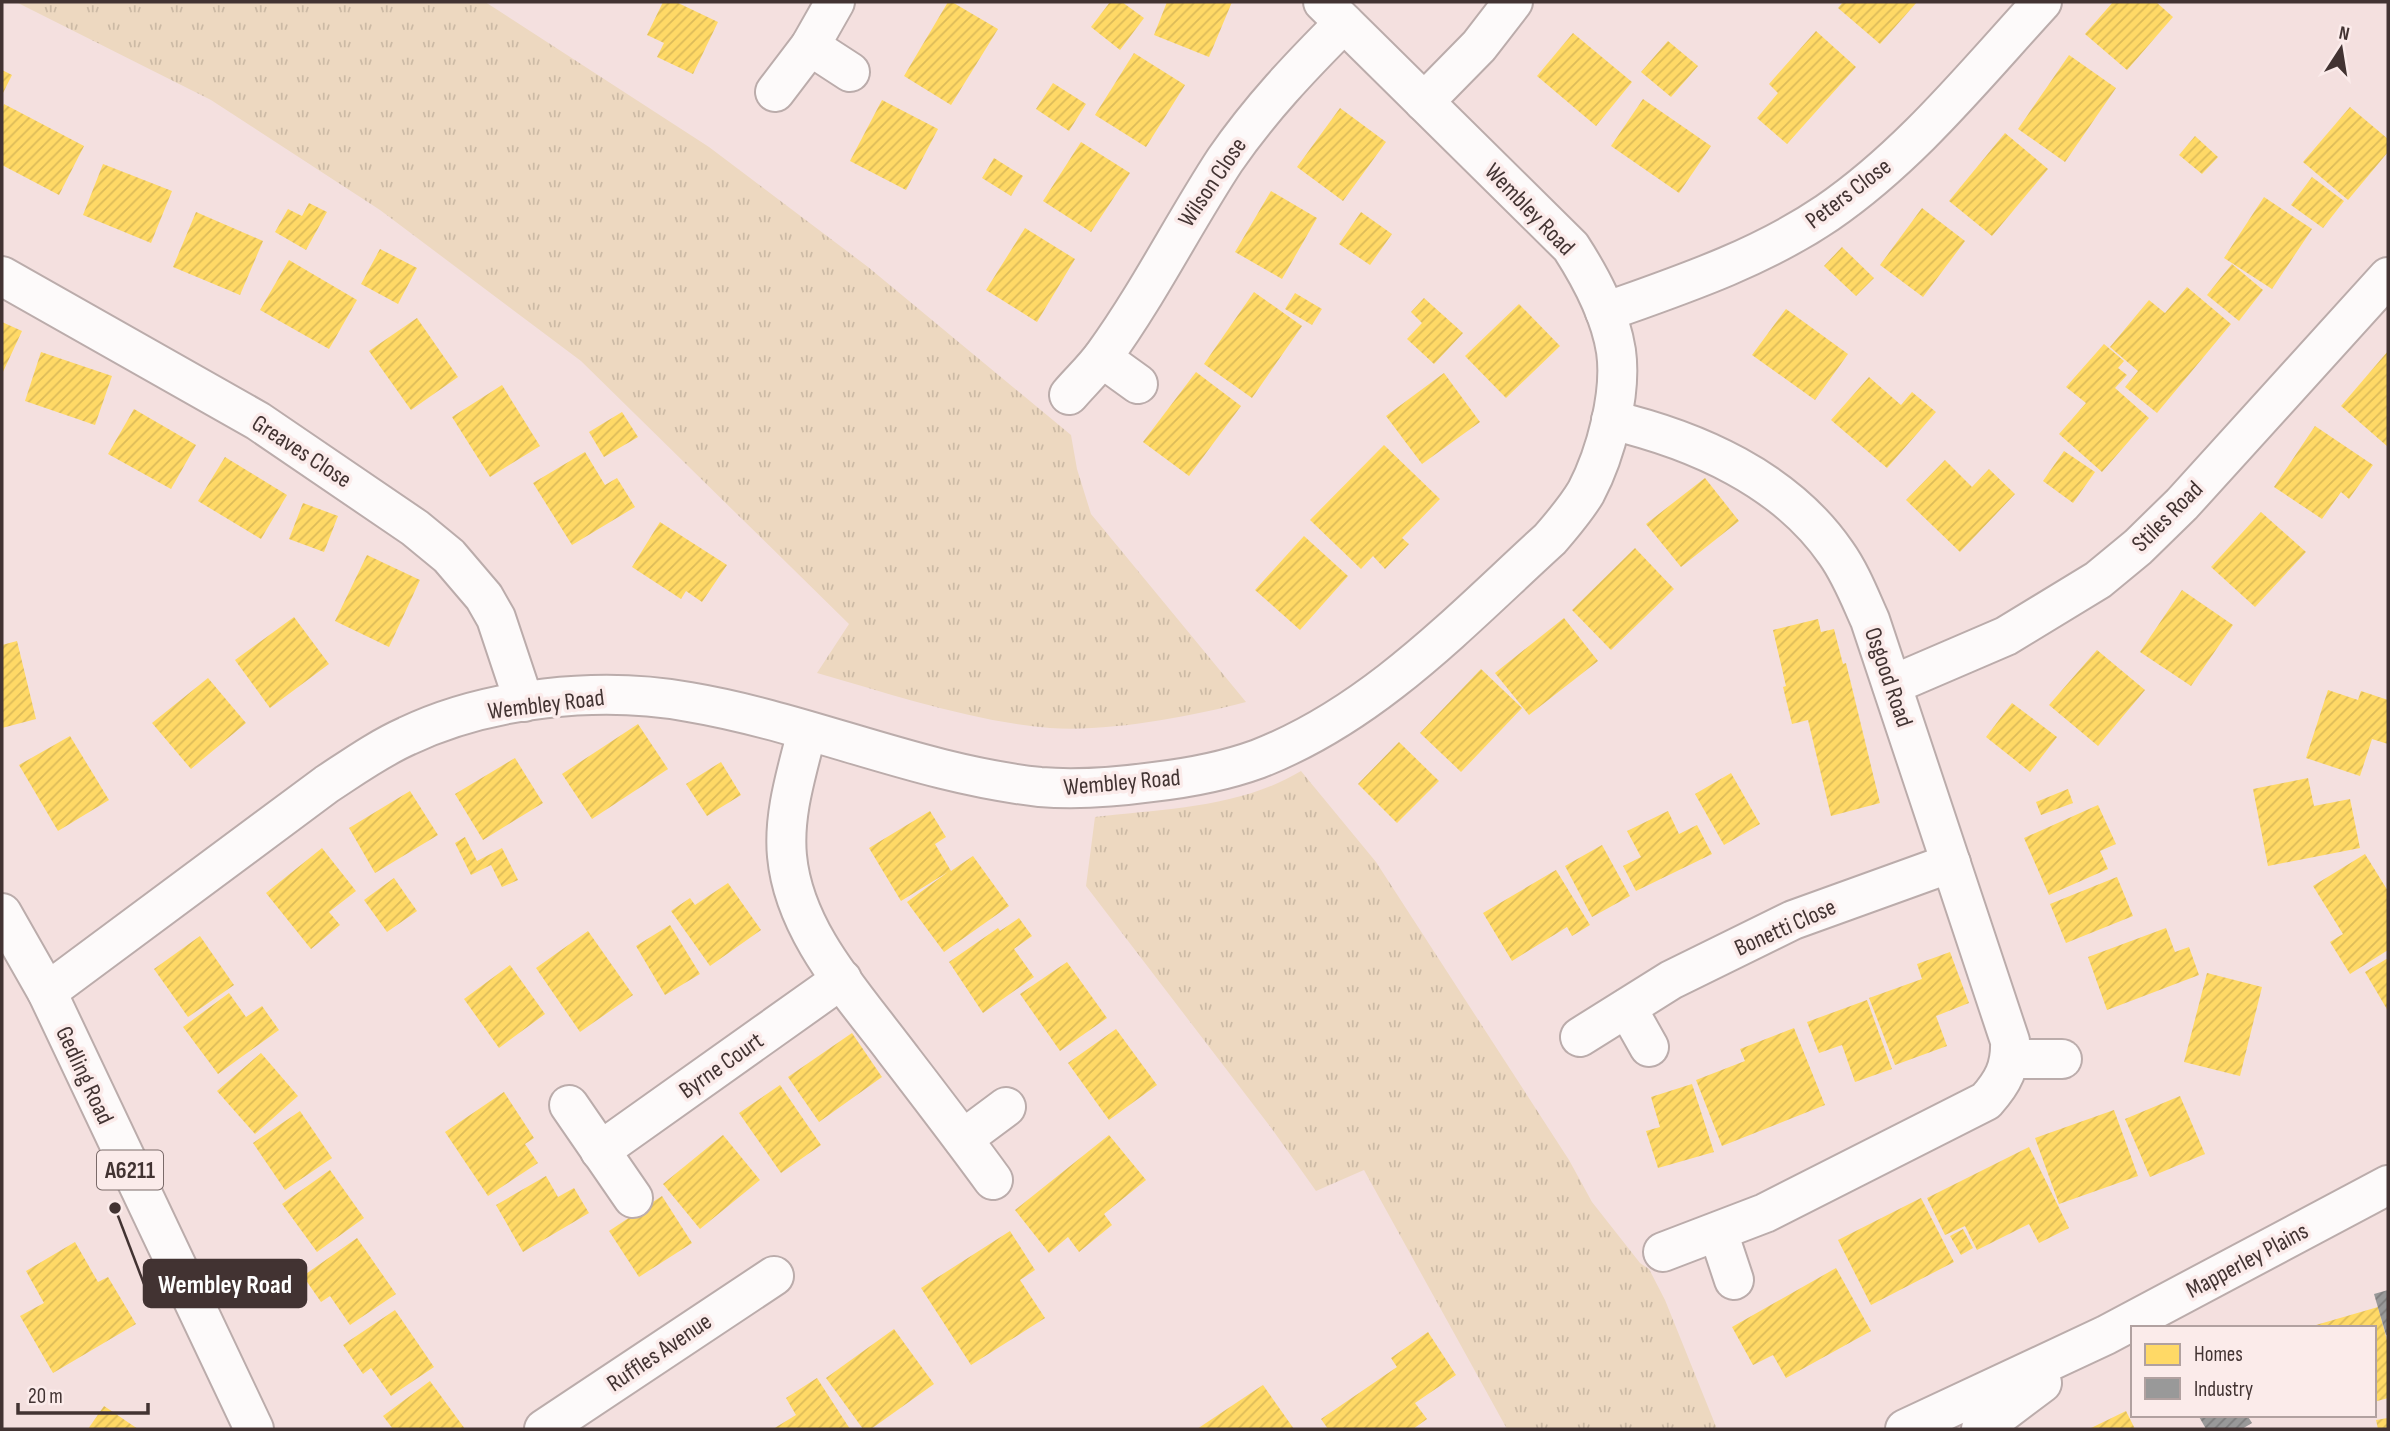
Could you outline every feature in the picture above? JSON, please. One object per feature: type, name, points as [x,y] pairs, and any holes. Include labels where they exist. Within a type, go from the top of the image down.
[{"type":"street","points":[[775,92],[810,46],[835,2]]},
{"type":"street","points":[[1424,102],[1479,46],[1513,2]]},
{"type":"street","name":"Peters Close","points":[[1605,312],[1731,266],[1825,214],[1862,187],[1924,132],[2042,2]]},
{"type":"street","name":"Wembley Road","points":[[47,992],[327,784],[366,758],[408,735],[464,714],[524,702],[581,695],[686,701],[737,711],[892,756],[992,780],[1042,787],[1083,788],[1178,779],[1256,760],[1349,713],[1407,670],[1550,539],[1570,516],[1587,490],[1611,420],[1616,396],[1616,350],[1605,312],[1590,277],[1571,247],[1334,13]]},
{"type":"street","name":"Wilson Close","points":[[1069,395],[1102,358],[1234,149],[1334,13]]},
{"type":"street","points":[[810,46],[850,72]]},
{"type":"street","name":"Greaves Close","points":[[2,276],[258,421],[415,528],[449,556],[484,597],[496,618],[524,702]]},
{"type":"street","name":"Stiles Road","points":[[1892,685],[2006,636],[2098,580],[2138,547],[2182,504],[2388,277]]},
{"type":"street","points":[[1102,358],[1138,384]]},
{"type":"street","name":"Osgood Road","points":[[1611,420],[1678,439],[1747,472],[1795,506],[1837,554],[1870,620],[2010,1041],[2011,1059]]},
{"type":"street","points":[[807,731],[790,800],[787,857],[801,906],[817,943],[842,979],[993,1180]]},
{"type":"street","name":"Bonetti Close","points":[[1580,1037],[1671,980],[1793,920],[1951,863]]},
{"type":"street","name":"Gedling Road","points":[[2,913],[47,992],[254,1429]]},
{"type":"street","name":"Byrne Court","points":[[600,1151],[842,979]]},
{"type":"street","points":[[1627,1008],[1648,1048]]},
{"type":"street","points":[[1662,1252],[1765,1213],[1986,1101],[1999,1087],[2011,1059],[2062,1059]]},
{"type":"street","points":[[569,1105],[633,1198]]},
{"type":"street","points":[[963,1139],[1006,1107]]},
{"type":"street","name":"Mapperley Plains","points":[[1905,1429],[2106,1335],[2388,1185]]},
{"type":"street","points":[[1718,1231],[1734,1280]]},
{"type":"street","name":"Ruffles Avenue","points":[[544,1429],[774,1276]]},
{"type":"street","name":"Mapperley Plains","points":[[1981,1429],[2106,1335]]},
{"type":"green space","points":[[16,2],[485,2],[709,147],[868,267],[1071,435],[1077,469],[1091,514],[1246,702],[1149,722],[1098,728],[1050,728],[961,713],[817,673],[849,624],[581,361],[380,210],[211,100]]},
{"type":"green space","points":[[1301,771],[1376,862],[1569,1160],[1592,1202],[1640,1263],[1649,1269],[1665,1300],[1717,1429],[1507,1429],[1364,1170],[1316,1191],[1272,1129],[1086,886],[1095,817],[1174,809],[1227,800],[1253,793]]},
{"type":"building: Homes","points":[[663,2],[676,2],[718,22],[693,74],[657,57],[664,43],[647,35]]},
{"type":"building: Homes","points":[[948,2],[998,29],[951,105],[904,76]]},
{"type":"building: Homes","points":[[1110,2],[1122,2],[1144,18],[1120,50],[1091,27]]},
{"type":"building: Homes","points":[[1167,2],[1232,2],[1209,57],[1154,35]]},
{"type":"building: Homes","points":[[1843,2],[1917,2],[1880,44],[1838,8]]},
{"type":"building: Homes","points":[[2113,2],[2156,2],[2173,17],[2127,70],[2085,34]]},
{"type":"building: Homes","points":[[1816,31],[1856,67],[1787,144],[1757,118],[1778,93],[1769,84]]},
{"type":"building: Homes","points":[[1573,33],[1632,82],[1596,126],[1537,76]]},
{"type":"building: Homes","points":[[1668,41],[1698,66],[1671,97],[1641,72]]},
{"type":"building: Homes","points":[[1134,53],[1185,85],[1146,147],[1095,115]]},
{"type":"building: Homes","points":[[2069,55],[2116,88],[2065,162],[2018,129]]},
{"type":"building: Homes","points":[[2,70],[12,75],[2,95]]},
{"type":"building: Homes","points":[[1053,83],[1086,104],[1069,131],[1036,109]]},
{"type":"building: Homes","points":[[1643,99],[1711,146],[1679,193],[1611,146]]},
{"type":"building: Homes","points":[[882,100],[938,129],[906,190],[850,161]]},
{"type":"building: Homes","points":[[4,104],[84,146],[59,195],[2,165]]},
{"type":"building: Homes","points":[[2350,107],[2388,139],[2388,152],[2348,200],[2303,162]]},
{"type":"building: Homes","points":[[1340,108],[1386,142],[1343,201],[1297,167]]},
{"type":"building: Homes","points":[[2005,133],[2048,169],[1992,236],[1949,201]]},
{"type":"building: Homes","points":[[2195,136],[2218,157],[2202,174],[2179,155]]},
{"type":"building: Homes","points":[[1081,142],[1130,173],[1091,232],[1043,201]]},
{"type":"building: Homes","points":[[994,158],[1023,176],[1011,196],[982,178]]},
{"type":"building: Homes","points":[[103,164],[172,191],[151,243],[83,215]]},
{"type":"building: Homes","points":[[2312,177],[2344,201],[2323,228],[2291,205]]},
{"type":"building: Homes","points":[[1271,191],[1317,218],[1282,279],[1235,252]]},
{"type":"building: Homes","points":[[2264,197],[2312,229],[2272,289],[2224,258]]},
{"type":"building: Homes","points":[[309,203],[327,212],[306,250],[275,232],[288,209],[302,216]]},
{"type":"building: Homes","points":[[1922,208],[1965,241],[1923,297],[1880,265]]},
{"type":"building: Homes","points":[[196,212],[263,241],[240,295],[173,267]]},
{"type":"building: Homes","points":[[1361,212],[1392,234],[1370,265],[1339,244]]},
{"type":"building: Homes","points":[[1025,228],[1075,259],[1037,322],[986,290]]},
{"type":"building: Homes","points":[[1842,247],[1874,278],[1856,296],[1824,266]]},
{"type":"building: Homes","points":[[380,249],[417,268],[398,304],[361,284]]},
{"type":"building: Homes","points":[[289,260],[357,300],[329,349],[260,310]]},
{"type":"building: Homes","points":[[2232,264],[2263,290],[2239,321],[2207,295]]},
{"type":"building: Homes","points":[[2187,287],[2231,324],[2157,413],[2125,387],[2138,371],[2110,347],[2149,300],[2165,313]]},
{"type":"building: Homes","points":[[1254,292],[1302,326],[1252,398],[1204,364]]},
{"type":"building: Homes","points":[[1295,293],[1322,309],[1312,325],[1285,309]]},
{"type":"building: Homes","points":[[1424,298],[1463,333],[1434,364],[1407,339],[1422,323],[1411,312]]},
{"type":"building: Homes","points":[[1519,304],[1560,346],[1506,398],[1465,356]]},
{"type":"building: Homes","points":[[1786,309],[1848,354],[1815,400],[1752,355]]},
{"type":"building: Homes","points":[[417,318],[458,377],[411,410],[369,351]]},
{"type":"building: Homes","points":[[2,322],[22,331],[2,374]]},
{"type":"building: Homes","points":[[2104,344],[2124,361],[2118,368],[2127,375],[2115,388],[2149,418],[2102,472],[2059,434],[2086,403],[2066,387]]},
{"type":"building: Homes","points":[[2388,351],[2388,447],[2341,406]]},
{"type":"building: Homes","points":[[41,352],[112,376],[95,425],[25,401]]},
{"type":"building: Homes","points":[[1196,372],[1241,406],[1189,476],[1143,442]]},
{"type":"building: Homes","points":[[1444,373],[1480,422],[1422,464],[1386,416]]},
{"type":"building: Homes","points":[[1869,377],[1901,405],[1912,392],[1936,412],[1887,468],[1831,420]]},
{"type":"building: Homes","points":[[502,385],[540,446],[490,477],[452,417]]},
{"type":"building: Homes","points":[[134,409],[196,445],[171,489],[108,454]]},
{"type":"building: Homes","points":[[622,412],[638,437],[604,457],[589,432]]},
{"type":"building: Homes","points":[[2315,426],[2373,465],[2349,499],[2341,492],[2322,519],[2274,487]]},
{"type":"building: Homes","points":[[1384,445],[1440,499],[1402,538],[1409,544],[1385,569],[1373,556],[1361,569],[1310,520]]},
{"type":"building: Homes","points":[[2064,451],[2095,472],[2073,503],[2043,481]]},
{"type":"building: Homes","points":[[585,452],[605,485],[617,478],[635,507],[572,545],[533,483]]},
{"type":"building: Homes","points":[[225,457],[287,495],[261,539],[198,501]]},
{"type":"building: Homes","points":[[1945,460],[1972,487],[1989,469],[2015,494],[1960,552],[1906,500]]},
{"type":"building: Homes","points":[[1705,478],[1739,521],[1681,567],[1646,524]]},
{"type":"building: Homes","points":[[303,503],[338,516],[324,552],[289,539]]},
{"type":"building: Homes","points":[[2261,512],[2306,552],[2255,607],[2211,567]]},
{"type":"building: Homes","points":[[660,522],[727,565],[702,602],[686,591],[681,599],[632,567]]},
{"type":"building: Homes","points":[[1304,536],[1348,576],[1300,630],[1255,590]]},
{"type":"building: Homes","points":[[1635,548],[1674,589],[1611,650],[1572,610]]},
{"type":"building: Homes","points":[[367,555],[420,580],[389,647],[335,621]]},
{"type":"building: Homes","points":[[2182,590],[2233,625],[2191,686],[2140,652]]},
{"type":"building: Homes","points":[[294,617],[329,664],[270,708],[235,660]]},
{"type":"building: Homes","points":[[1564,618],[1598,661],[1529,715],[1495,673]]},
{"type":"building: Homes","points":[[1818,619],[1821,632],[1834,629],[1843,664],[1846,663],[1880,803],[1831,816],[1808,720],[1792,724],[1773,630]]},
{"type":"building: Homes","points":[[17,641],[36,719],[2,728],[2,645]]},
{"type":"building: Homes","points":[[2097,650],[2145,690],[2098,746],[2049,705]]},
{"type":"building: Homes","points":[[1481,669],[1522,708],[1461,772],[1420,733]]},
{"type":"building: Homes","points":[[208,678],[246,723],[191,769],[152,723]]},
{"type":"building: Homes","points":[[2328,690],[2358,700],[2361,691],[2388,700],[2388,744],[2372,739],[2360,776],[2306,758]]},
{"type":"building: Homes","points":[[2012,703],[2057,737],[2030,772],[1986,737]]},
{"type":"building: Homes","points":[[638,724],[668,769],[592,819],[562,774]]},
{"type":"building: Homes","points":[[70,736],[109,800],[58,831],[19,765]]},
{"type":"building: Homes","points":[[1399,742],[1439,781],[1397,823],[1358,784]]},
{"type":"building: Homes","points":[[515,758],[543,803],[483,840],[455,794]]},
{"type":"building: Homes","points":[[721,762],[741,795],[707,816],[686,784]]},
{"type":"building: Homes","points":[[1731,773],[1760,824],[1724,845],[1695,794]]},
{"type":"building: Homes","points":[[2308,778],[2314,806],[2350,799],[2360,848],[2268,866],[2253,789]]},
{"type":"building: Homes","points":[[2068,789],[2073,803],[2041,815],[2036,802]]},
{"type":"building: Homes","points":[[410,791],[438,835],[375,873],[349,828]]},
{"type":"building: Homes","points":[[2098,805],[2116,844],[2100,851],[2108,869],[2049,895],[2024,838]]},
{"type":"building: Homes","points":[[930,811],[946,837],[935,844],[951,871],[973,856],[1009,906],[944,952],[907,902],[948,872],[901,901],[869,848]]},
{"type":"building: Homes","points":[[1668,811],[1679,834],[1697,825],[1712,854],[1636,891],[1623,866],[1641,857],[1627,831]]},
{"type":"building: Homes","points":[[465,837],[477,861],[502,848],[518,880],[502,887],[491,865],[471,875],[455,843]]},
{"type":"building: Homes","points":[[1602,845],[1630,896],[1592,917],[1565,866]]},
{"type":"building: Homes","points":[[322,848],[356,891],[329,912],[340,925],[311,949],[266,893]]},
{"type":"building: Homes","points":[[2365,854],[2388,891],[2388,950],[2350,974],[2330,942],[2343,934],[2313,886]]},
{"type":"building: Homes","points":[[1556,870],[1590,925],[1572,936],[1567,927],[1512,961],[1483,913]]},
{"type":"building: Homes","points":[[2117,877],[2133,916],[2066,943],[2050,904]]},
{"type":"building: Homes","points":[[394,878],[417,911],[387,932],[364,900]]},
{"type":"building: Homes","points":[[728,883],[761,930],[710,966],[671,911],[690,898],[695,905]]},
{"type":"building: Homes","points":[[1019,918],[1032,936],[1014,949],[1034,977],[983,1013],[949,962],[998,928],[1000,931]]},
{"type":"building: Homes","points":[[670,925],[700,974],[665,995],[636,946]]},
{"type":"building: Homes","points":[[2166,928],[2175,952],[2189,947],[2199,975],[2107,1010],[2088,957]]},
{"type":"building: Homes","points":[[588,931],[633,995],[580,1032],[536,968]]},
{"type":"building: Homes","points":[[200,936],[234,985],[188,1017],[154,969]]},
{"type":"building: Homes","points":[[1950,952],[1969,1003],[1936,1016],[1947,1046],[1895,1065],[1869,998],[1922,979],[1917,964]]},
{"type":"building: Homes","points":[[2388,958],[2388,1011],[2365,972]]},
{"type":"building: Homes","points":[[1067,962],[1107,1018],[1060,1051],[1020,994]]},
{"type":"building: Homes","points":[[510,965],[545,1014],[499,1048],[464,999]]},
{"type":"building: Homes","points":[[2207,973],[2262,987],[2240,1076],[2184,1062]]},
{"type":"building: Homes","points":[[229,993],[246,1017],[262,1006],[279,1030],[218,1074],[183,1027]]},
{"type":"building: Homes","points":[[1867,1000],[1892,1069],[1855,1082],[1842,1045],[1819,1053],[1807,1022]]},
{"type":"building: Homes","points":[[1794,1028],[1825,1105],[1722,1146],[1696,1080],[1745,1061],[1740,1049]]},
{"type":"building: Homes","points":[[1116,1029],[1157,1085],[1109,1120],[1068,1063]]},
{"type":"building: Homes","points":[[852,1033],[882,1077],[819,1122],[788,1077]]},
{"type":"building: Homes","points":[[261,1053],[298,1096],[255,1134],[217,1091]]},
{"type":"building: Homes","points":[[1692,1084],[1714,1152],[1658,1168],[1646,1131],[1660,1127],[1651,1097]]},
{"type":"building: Homes","points":[[780,1085],[821,1145],[781,1173],[739,1113]]},
{"type":"building: Homes","points":[[504,1092],[534,1138],[525,1144],[538,1163],[488,1196],[445,1132]]},
{"type":"building: Homes","points":[[2180,1096],[2205,1154],[2150,1177],[2125,1119]]},
{"type":"building: Homes","points":[[2114,1110],[2138,1176],[2059,1204],[2035,1138]]},
{"type":"building: Homes","points":[[300,1111],[332,1158],[285,1190],[253,1143]]},
{"type":"building: Homes","points":[[723,1135],[760,1180],[700,1229],[663,1184]]},
{"type":"building: Homes","points":[[1109,1135],[1146,1180],[1104,1214],[1112,1225],[1079,1252],[1068,1237],[1049,1253],[1015,1210]]},
{"type":"building: Homes","points":[[2029,1147],[2069,1228],[2039,1243],[2029,1224],[1977,1250],[1965,1226],[1945,1235],[1927,1198]]},
{"type":"building: Homes","points":[[330,1170],[364,1218],[317,1252],[282,1204]]},
{"type":"building: Homes","points":[[546,1176],[558,1197],[574,1188],[589,1213],[523,1252],[496,1205]]},
{"type":"building: Homes","points":[[662,1196],[692,1243],[639,1277],[609,1231]]},
{"type":"building: Homes","points":[[1921,1198],[1954,1262],[1871,1305],[1838,1240]]},
{"type":"building: Homes","points":[[1963,1229],[1973,1248],[1961,1255],[1950,1236]]},
{"type":"building: Homes","points":[[1010,1231],[1035,1270],[1020,1280],[1045,1318],[971,1365],[921,1288]]},
{"type":"building: Homes","points":[[357,1238],[396,1294],[350,1325],[330,1296],[321,1302],[303,1276]]},
{"type":"building: Homes","points":[[75,1242],[98,1282],[108,1277],[136,1324],[53,1373],[20,1316],[44,1303],[26,1271]]},
{"type":"building: Homes","points":[[1836,1268],[1871,1331],[1786,1378],[1773,1355],[1753,1365],[1732,1327]]},
{"type":"building: Homes","points":[[2378,1307],[2388,1344],[2388,1398],[2376,1401],[2376,1326],[2316,1325]]},
{"type":"building: Homes","points":[[395,1310],[434,1367],[391,1396],[371,1368],[363,1374],[343,1345]]},
{"type":"building: Homes","points":[[894,1329],[934,1384],[871,1429],[863,1429],[826,1378]]},
{"type":"building: Homes","points":[[1428,1332],[1456,1375],[1415,1403],[1427,1419],[1413,1429],[1328,1429],[1321,1419],[1397,1367],[1391,1358]]},
{"type":"building: Homes","points":[[817,1378],[850,1429],[773,1429],[796,1415],[786,1398]]},
{"type":"building: Homes","points":[[430,1381],[465,1429],[393,1429],[383,1416]]},
{"type":"building: Homes","points":[[1263,1385],[1294,1429],[1197,1429]]},
{"type":"building: Homes","points":[[104,1406],[138,1429],[88,1429]]},
{"type":"building: Homes","points":[[2126,1411],[2135,1429],[2089,1429]]},
{"type":"building: Homes","points":[[2388,1418],[2388,1429],[2378,1429],[2376,1420]]},
{"type":"building: Industry","points":[[2388,1290],[2388,1334],[2386,1335],[2374,1294]]},
{"type":"building: Industry","points":[[2199,1417],[2248,1417],[2252,1423],[2242,1429],[2206,1429]]},
{"type":"place","name":"Wembley Road","points":[[115,1208]]}]
